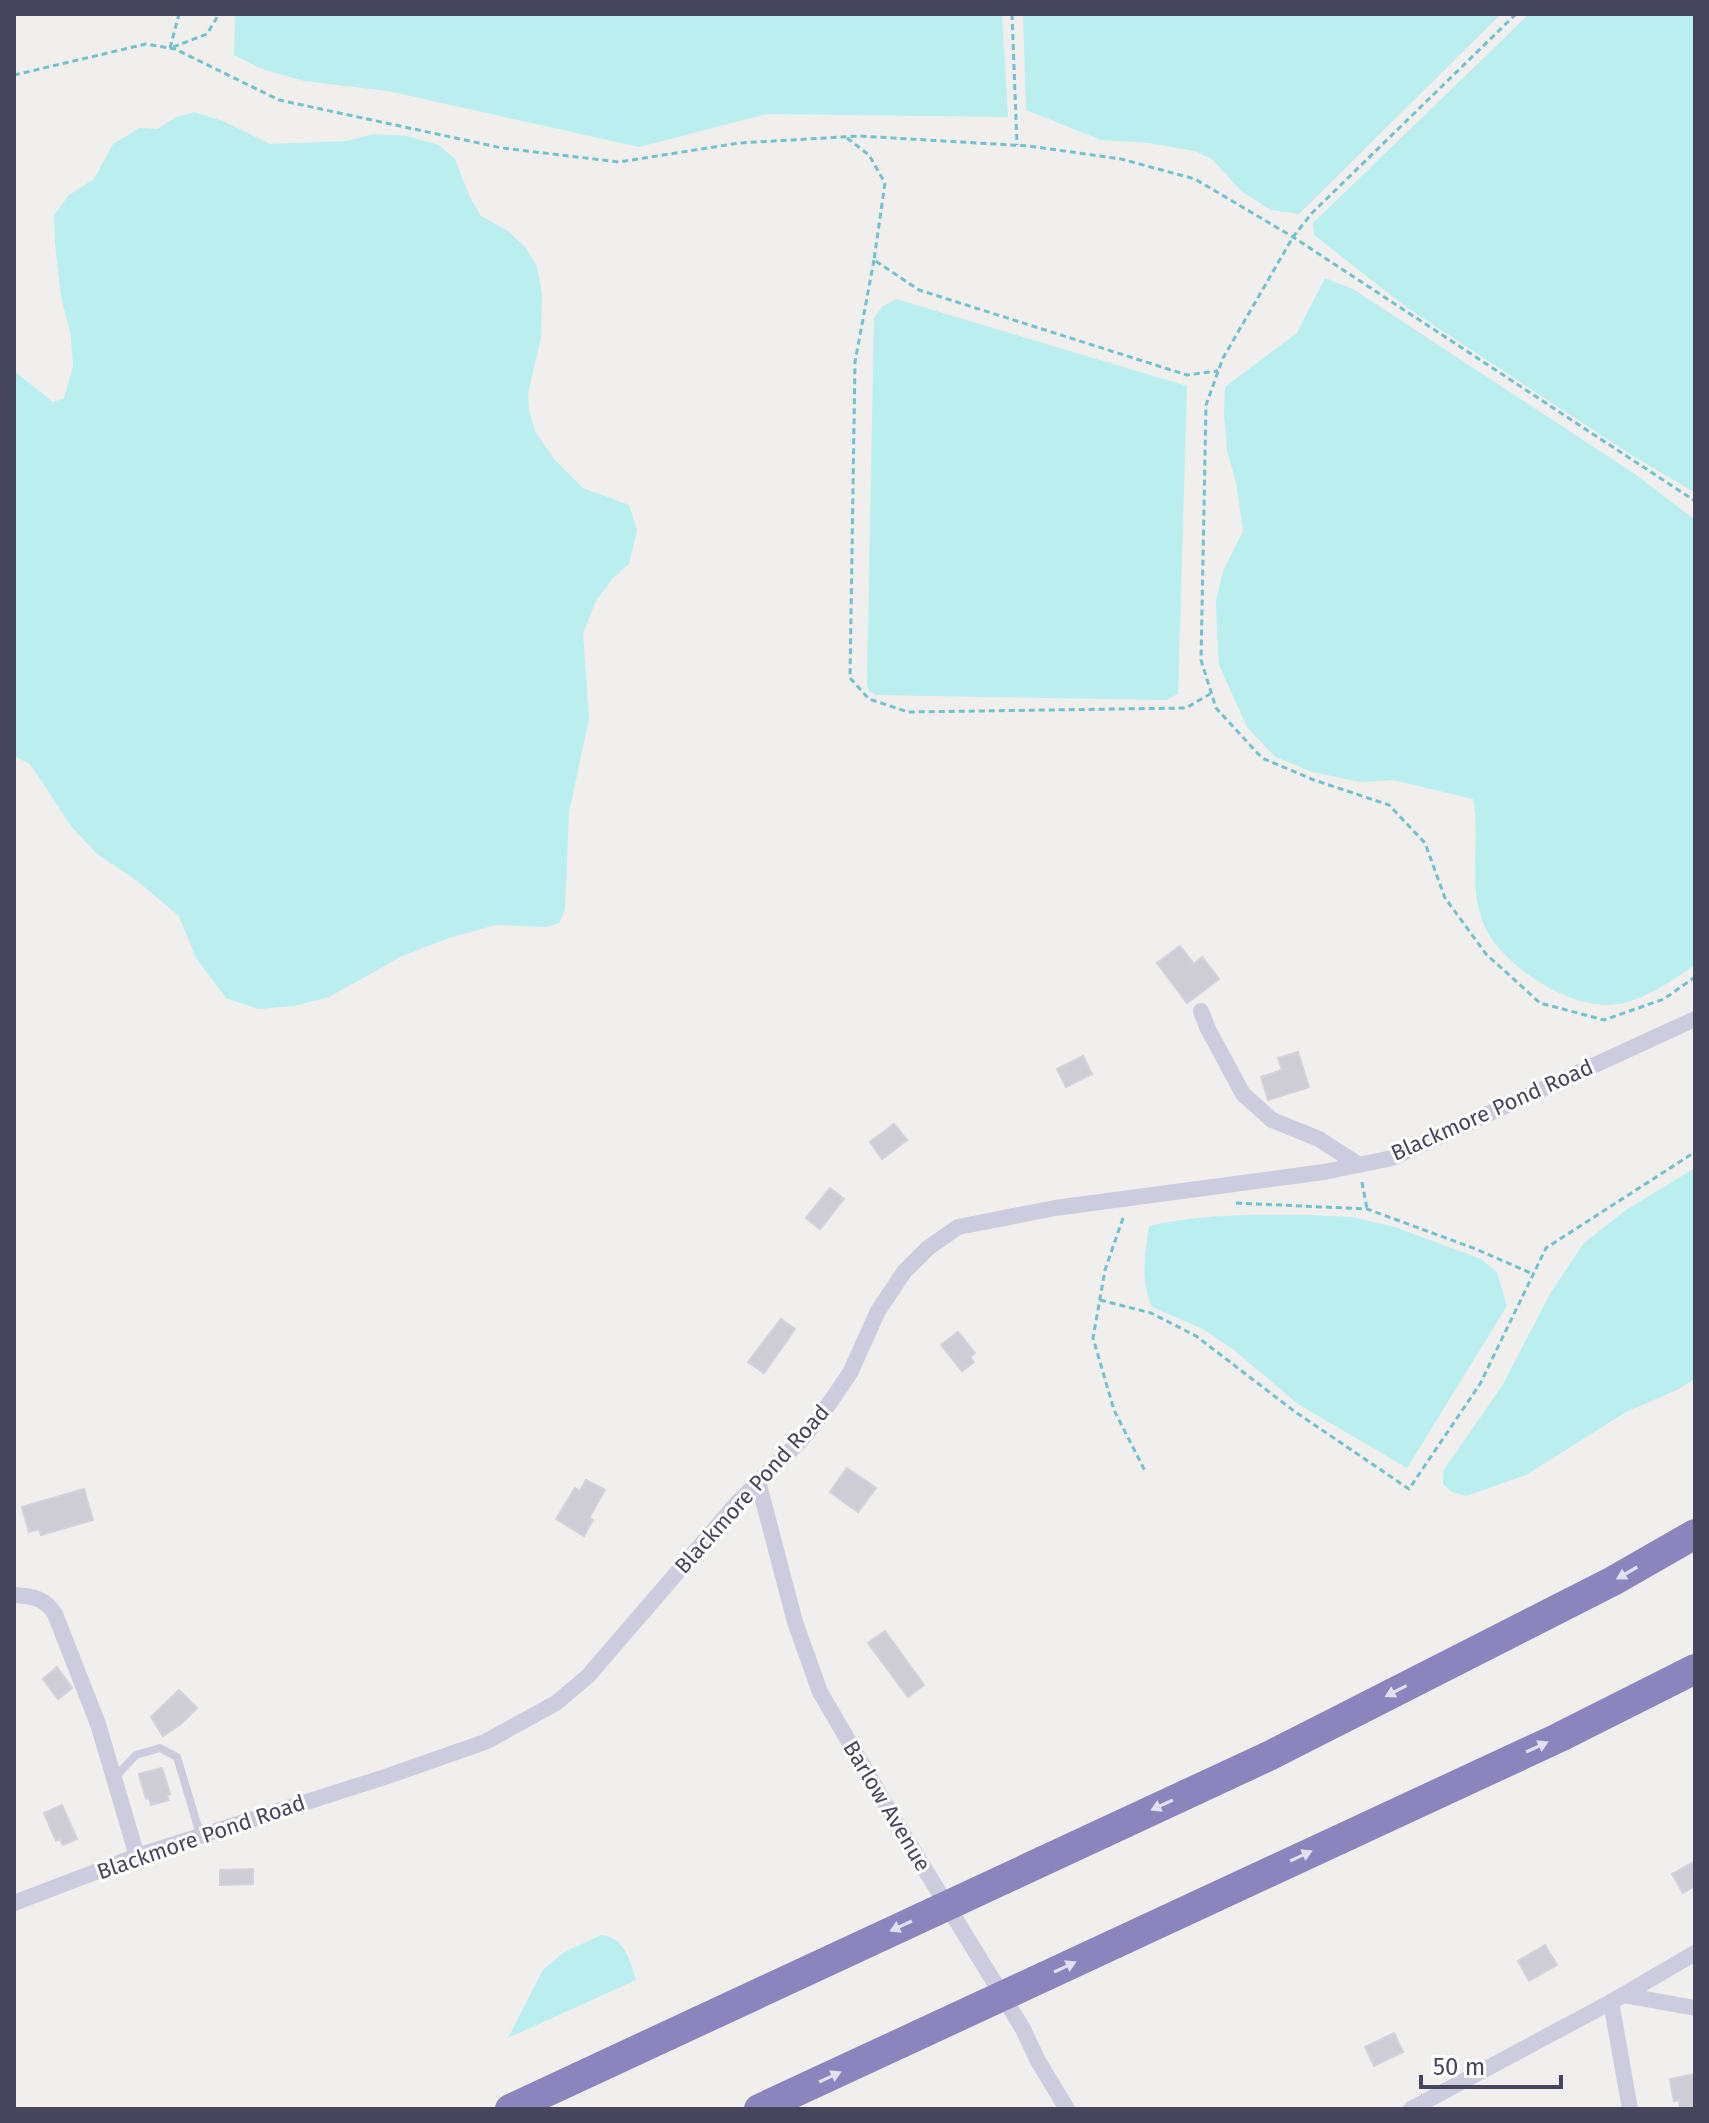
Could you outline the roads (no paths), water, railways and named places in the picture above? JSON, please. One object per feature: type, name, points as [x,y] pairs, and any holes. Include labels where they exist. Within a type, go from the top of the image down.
[{"type":"highway","points":[[510,2109],[1271,1755],[1613,1581],[1695,1534]]},
{"type":"highway","points":[[759,2109],[1558,1738],[1695,1669]]},
{"type":"street","points":[[1201,1011],[1233,1078],[1251,1101],[1272,1120],[1319,1139],[1359,1165]]},
{"type":"street","name":"Blackmore Pond Road","points":[[14,1903],[200,1834],[385,1777],[485,1742],[556,1703],[588,1676],[758,1481],[820,1417],[850,1373],[878,1311],[904,1272],[943,1236],[958,1227],[1055,1208],[1324,1172],[1392,1158],[1695,1019]]},
{"type":"street","name":"Barlow Avenue","points":[[758,1481],[795,1622],[820,1692],[860,1764],[1023,2029],[1067,2109]]},
{"type":"street","points":[[14,1595],[37,1598],[50,1606],[55,1614],[85,1689],[137,1856]]},
{"type":"street","points":[[1411,2109],[1695,1953]]},
{"type":"street","points":[[1617,1998],[1695,2008]]},
{"type":"street","points":[[1617,1998],[1630,2109]]},
{"type":"lane","points":[[114,1778],[136,1755],[160,1748],[177,1757],[200,1834]]}]
